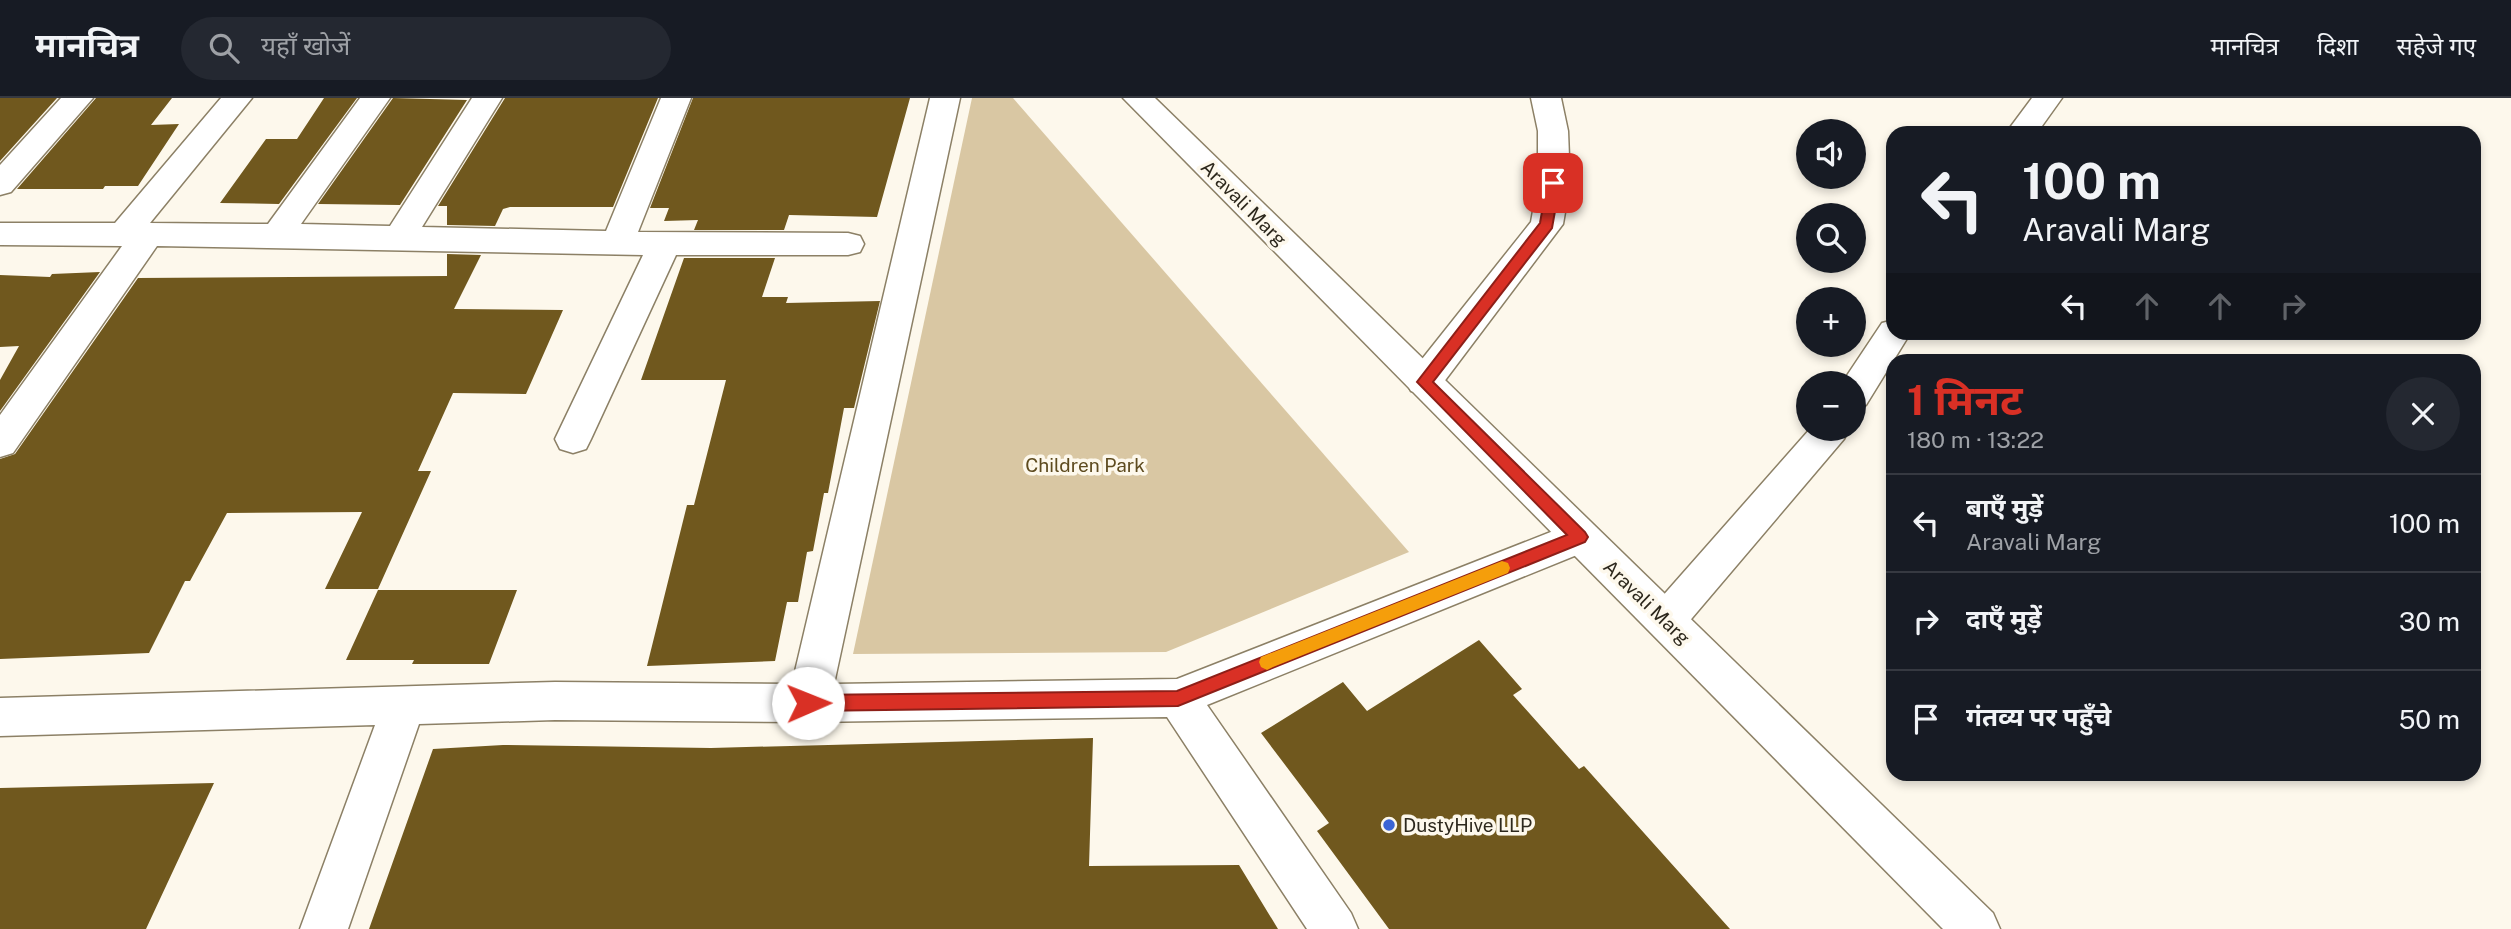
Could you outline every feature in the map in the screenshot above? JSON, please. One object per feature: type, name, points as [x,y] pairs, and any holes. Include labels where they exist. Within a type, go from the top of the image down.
[{"type":"street","points":[[0,185],[78,98]]},
{"type":"street","points":[[0,443],[135,235],[237,98]]},
{"type":"street","points":[[277,235],[375,98]]},
{"type":"street","points":[[399,238],[487,98]]},
{"type":"street","points":[[618,242],[676,98]]},
{"type":"street","points":[[808,703],[945,98]]},
{"type":"street","name":"Aravali Marg","points":[[1138,98],[1580,537],[1667,619],[1976,929]]},
{"type":"street","points":[[1424,382],[1547,224],[1553,183],[1553,131],[1546,98]]},
{"type":"street","points":[[2025,126],[2040,100]]},
{"type":"street","points":[[0,234],[277,235],[666,244],[848,244]]},
{"type":"street","points":[[573,439],[666,244]]},
{"type":"street","points":[[1866,375],[1889,340]]},
{"type":"street","points":[[1667,619],[1821,441]]},
{"type":"street","points":[[0,718],[555,701],[808,703],[1178,698],[1580,537]]},
{"type":"street","points":[[1178,698],[1334,929]]},
{"type":"street","points":[[324,929],[404,705]]},
{"type":"green space","name":"Children Park","points":[[972,98],[1013,98],[1409,552],[1166,652],[853,654]]},
{"type":"building","points":[[0,98],[57,98],[0,161]]},
{"type":"building","points":[[96,98],[172,98],[151,125],[179,124],[138,186],[105,186],[103,189],[17,189]]},
{"type":"building","points":[[324,98],[357,98],[279,204],[220,203],[266,139],[297,139]]},
{"type":"building","points":[[393,98],[467,100],[400,205],[318,204]]},
{"type":"building","points":[[505,98],[658,98],[613,207],[510,207],[503,209],[495,226],[447,225],[447,206],[438,206]]},
{"type":"building","points":[[693,98],[910,98],[877,217],[789,215],[784,230],[694,230],[698,220],[664,221],[669,208],[650,208]]},
{"type":"building","points":[[447,254],[481,255],[454,309],[563,310],[526,394],[453,393],[418,471],[431,471],[378,589],[325,589],[362,512],[227,513],[190,581],[185,581],[149,653],[0,659],[0,459],[15,454],[138,278],[447,276]]},
{"type":"building","points":[[684,258],[775,258],[762,297],[788,297],[786,303],[880,301],[854,408],[844,408],[828,493],[824,493],[813,551],[807,552],[798,602],[787,602],[775,661],[647,666],[687,505],[694,505],[726,380],[641,380]]},
{"type":"building","points":[[100,272],[0,411],[0,380],[19,346],[0,347],[0,275],[50,277],[52,274]]},
{"type":"building","points":[[378,590],[517,590],[489,664],[412,664],[414,660],[346,660]]},
{"type":"building","points":[[1479,640],[1522,689],[1513,695],[1579,769],[1584,766],[1730,929],[1389,929],[1317,831],[1329,823],[1261,733],[1343,682],[1367,711]]},
{"type":"building","points":[[1093,738],[1089,866],[1239,865],[1278,929],[369,929],[433,749],[503,745],[711,748]]},
{"type":"building","points":[[214,783],[146,929],[0,929],[0,788]]},
{"type":"slow traffic","points":[[1267,662],[1502,568]]},
{"type":"place","name":"DustyHive LLP","points":[[1389,825]]},
{"type":"route","points":[[808,703],[1178,698],[1580,537],[1424,382],[1547,224],[1553,183]]}]
